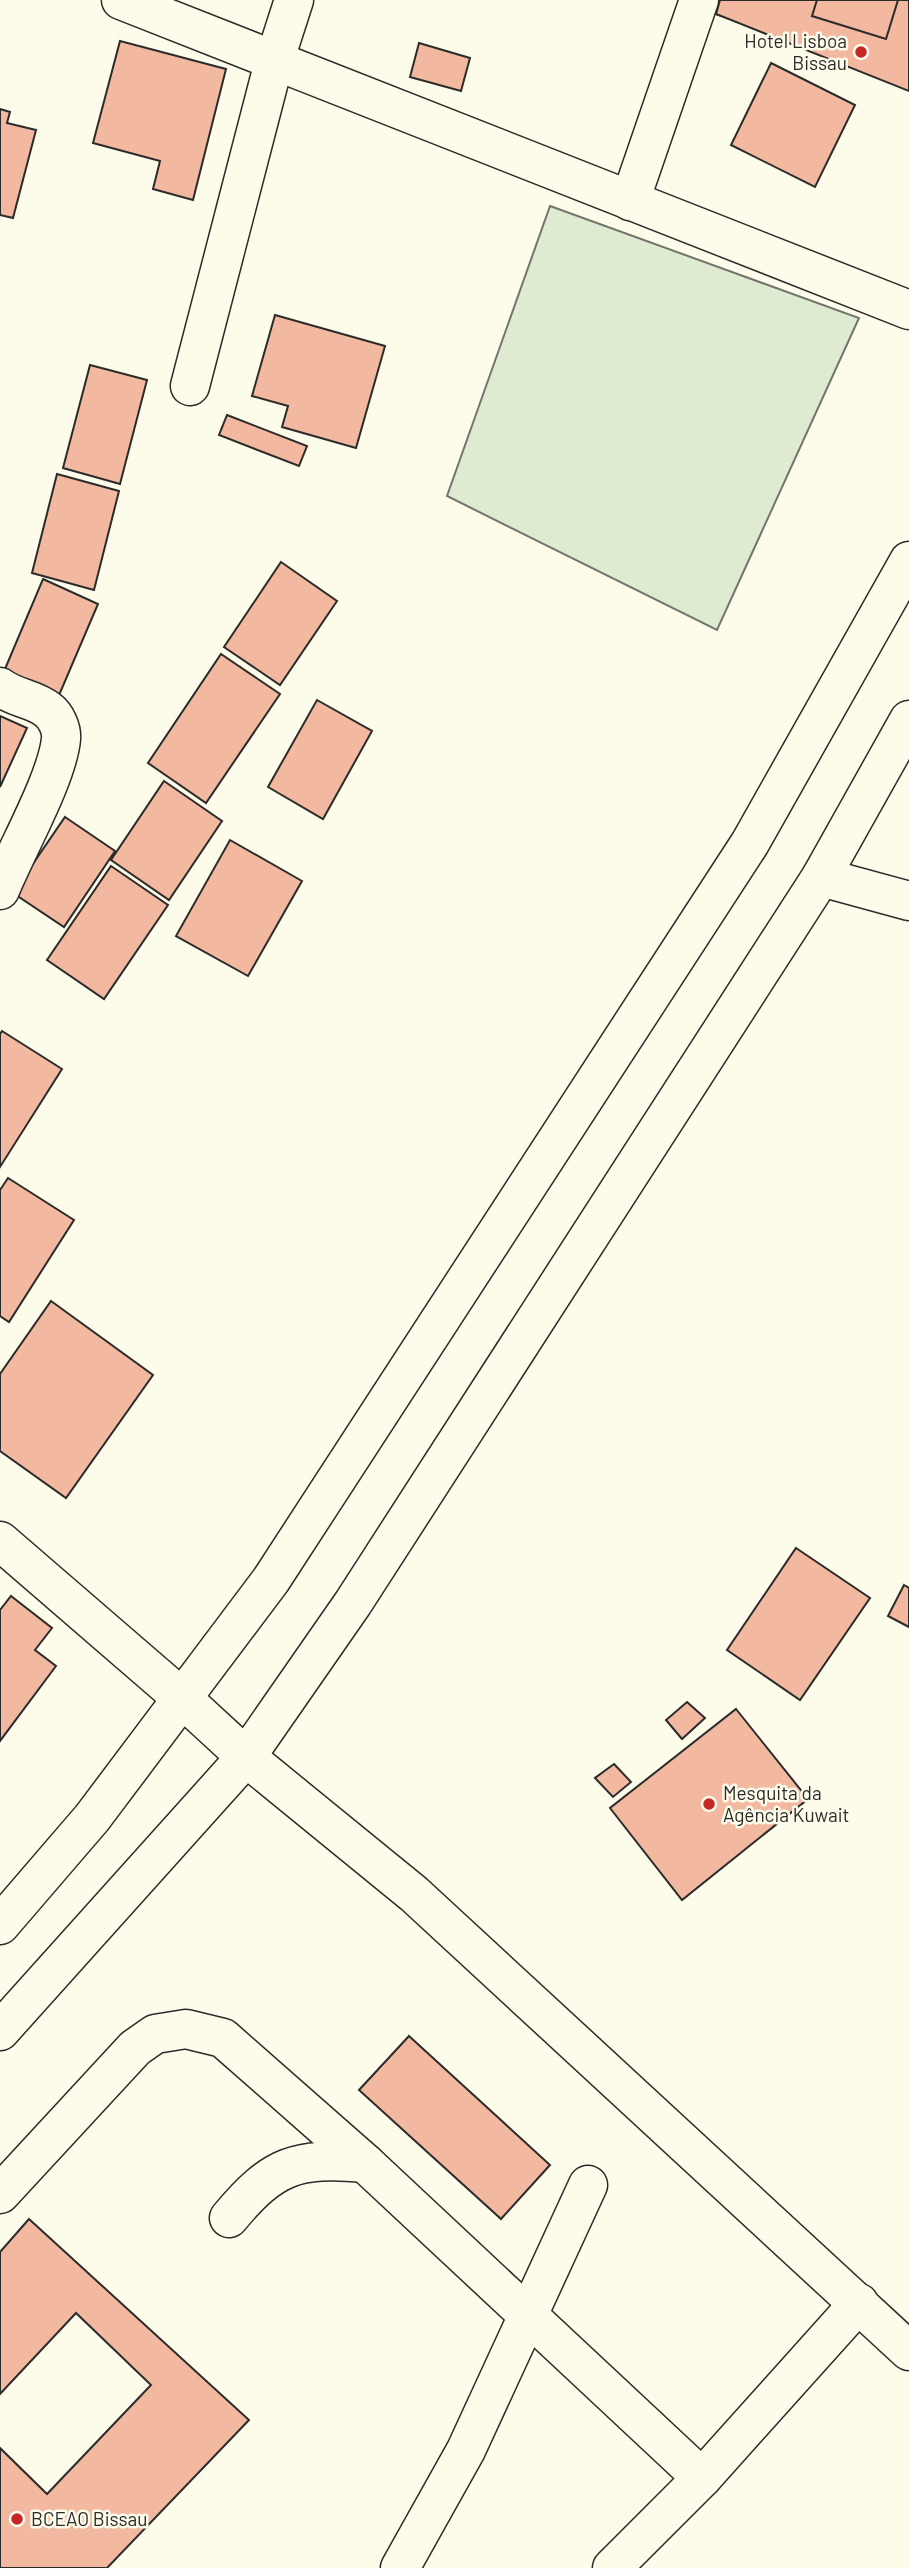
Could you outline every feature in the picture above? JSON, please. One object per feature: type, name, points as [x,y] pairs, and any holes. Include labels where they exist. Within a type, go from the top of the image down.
[{"type":"street","points":[[121,0],[909,310]]},
{"type":"street","points":[[190,386],[274,62],[294,0]]},
{"type":"street","points":[[630,201],[699,0]]},
{"type":"street","points":[[0,1925],[92,1818],[271,1580],[750,843],[909,561]]},
{"type":"street","points":[[0,687],[10,695],[48,709],[58,723],[61,738],[48,780],[0,890]]},
{"type":"street","points":[[0,2031],[246,1757],[353,1603],[821,877],[909,720]]},
{"type":"street","points":[[821,877],[909,901]]},
{"type":"street","points":[[0,1541],[246,1757],[414,1894],[909,2351]]},
{"type":"street","points":[[0,2194],[135,2048],[155,2034],[186,2029],[223,2038],[365,2163],[702,2478]]},
{"type":"street","points":[[229,2218],[253,2189],[283,2169],[321,2159],[365,2163]]},
{"type":"street","points":[[399,2567],[466,2450],[587,2185]]},
{"type":"street","points":[[612,2568],[702,2478],[859,2304]]},
{"type":"green space","points":[[550,206],[859,318],[717,630],[447,496]]},
{"type":"building","points":[[720,0],[773,0],[764,31],[716,14]]},
{"type":"building","name":"Hotel Lisboa Bissau","points":[[720,0],[909,0],[909,91],[716,14]]},
{"type":"building","points":[[817,0],[898,0],[886,39],[812,16]]},
{"type":"building","points":[[120,41],[226,69],[193,200],[153,189],[160,161],[93,143]]},
{"type":"building","points":[[419,43],[470,58],[461,91],[410,77]]},
{"type":"building","points":[[771,63],[855,105],[815,187],[731,145]]},
{"type":"building","points":[[0,109],[10,112],[7,123],[36,130],[13,218],[0,215]]},
{"type":"building","points":[[275,315],[385,346],[356,448],[282,427],[288,406],[252,396]]},
{"type":"building","points":[[90,365],[147,380],[120,484],[63,468]]},
{"type":"building","points":[[227,415],[307,446],[299,466],[219,435]]},
{"type":"building","points":[[57,474],[119,491],[94,590],[32,573]]},
{"type":"building","points":[[281,562],[337,601],[280,685],[224,647]]},
{"type":"building","points":[[43,579],[98,604],[57,700],[2,676]]},
{"type":"building","points":[[221,654],[280,694],[206,803],[148,763]]},
{"type":"building","points":[[317,700],[372,731],[323,819],[268,787]]},
{"type":"building","points":[[0,716],[27,728],[0,787]]},
{"type":"building","points":[[164,781],[222,821],[169,900],[111,860]]},
{"type":"building","points":[[65,817],[115,851],[64,927],[13,893]]},
{"type":"building","points":[[230,840],[302,881],[248,976],[176,936]]},
{"type":"building","points":[[111,866],[168,905],[104,999],[47,960]]},
{"type":"building","points":[[2,1031],[62,1069],[0,1167],[0,1034]]},
{"type":"building","points":[[8,1178],[74,1220],[9,1322],[0,1316],[0,1190]]},
{"type":"building","points":[[51,1301],[153,1375],[66,1498],[0,1451],[0,1374]]},
{"type":"building","points":[[796,1548],[870,1598],[800,1700],[727,1650]]},
{"type":"building","points":[[904,1585],[909,1588],[909,1627],[888,1616]]},
{"type":"building","points":[[11,1596],[52,1628],[35,1650],[56,1666],[0,1741],[0,1610]]},
{"type":"building","points":[[687,1702],[705,1718],[682,1739],[666,1720]]},
{"type":"building","name":"Mesquita da Agência Kuwait","points":[[736,1709],[808,1799],[682,1900],[610,1808]]},
{"type":"building","points":[[614,1764],[631,1782],[613,1797],[595,1778]]},
{"type":"building","points":[[409,2036],[550,2165],[501,2219],[359,2090]]},
{"type":"building","points":[[29,2219],[249,2420],[107,2568],[0,2568],[0,2448],[47,2494],[151,2385],[76,2313],[0,2394],[0,2252]]},
{"type":"place","name":"Hotel Lisboa Bissau","points":[[861,52]]},
{"type":"place","name":"Mesquita da Agência Kuwait","points":[[709,1804]]},
{"type":"place","name":"BCEAO Bissau","points":[[17,2519]]}]
